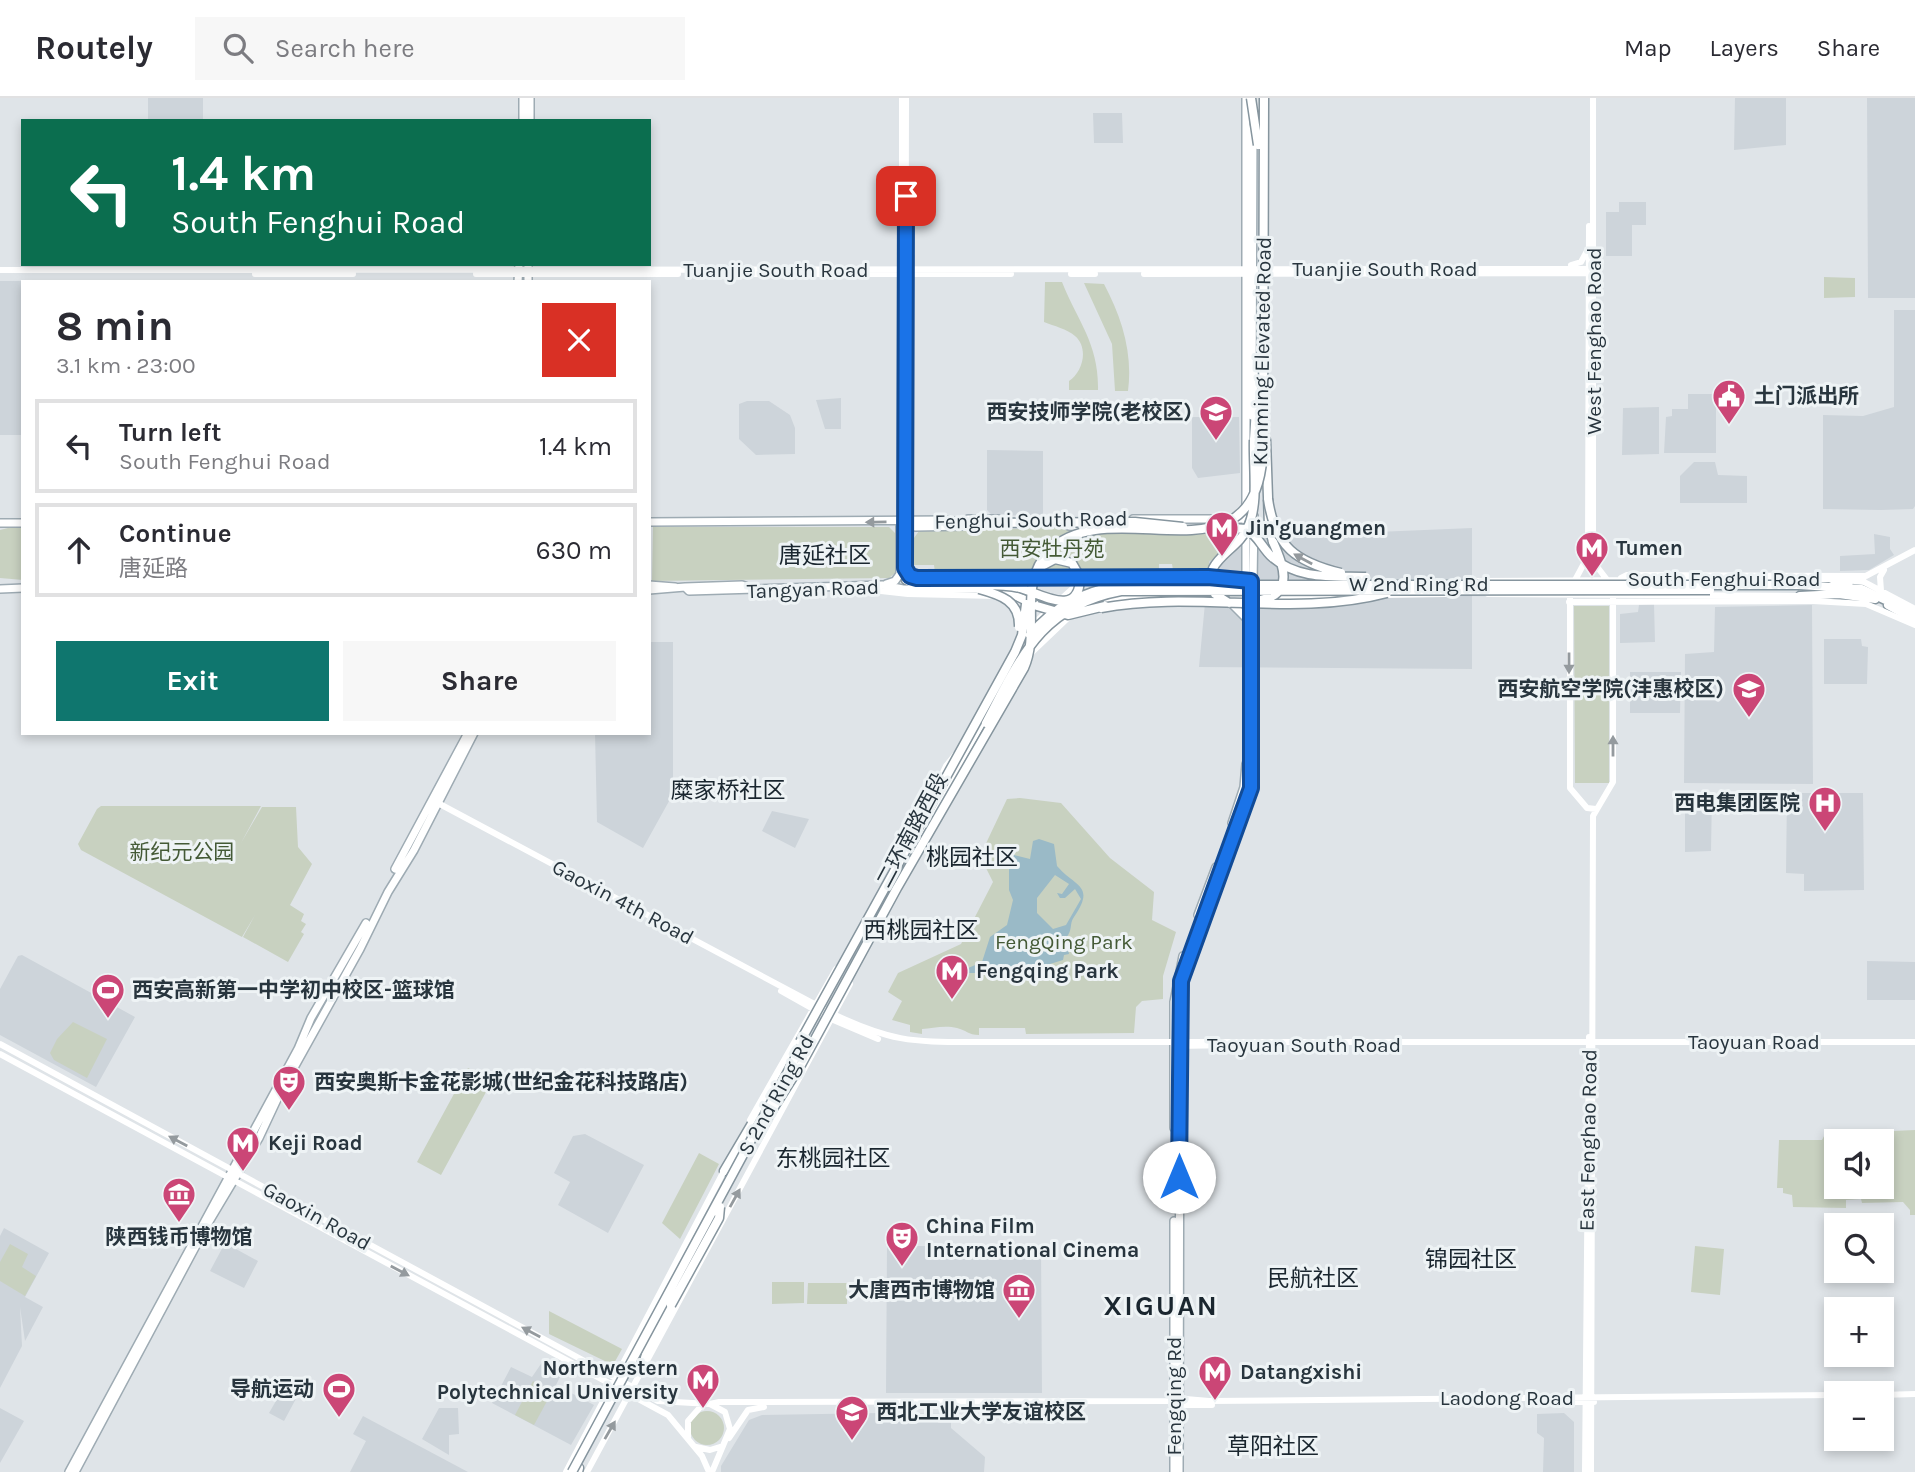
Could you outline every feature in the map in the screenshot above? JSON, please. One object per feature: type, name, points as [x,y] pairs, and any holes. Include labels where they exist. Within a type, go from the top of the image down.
[{"type":"highway","points":[[1250,98],[1258,145]]},
{"type":"highway","name":"Kunming Elevated Road","points":[[800,1042],[981,723],[1018,646],[1031,573],[1048,547],[1067,534],[1083,529],[1186,528],[1212,524],[1227,518],[1244,501],[1255,480],[1259,360],[1258,145],[1263,98]]},
{"type":"highway","name":"Kunming Elevated Road","points":[[765,1117],[802,1063],[897,888],[1024,668],[1031,647],[1032,582],[1047,554],[1060,542],[1078,534],[1197,531],[1221,525],[1237,515],[1253,497],[1260,480],[1263,393],[1263,98]]},
{"type":"highway","points":[[1237,604],[1215,594],[1211,575],[1215,562],[1243,537],[1251,519],[1259,360]]},
{"type":"highway","points":[[980,584],[1062,614],[1129,601],[1259,600],[1274,595],[1282,586],[1285,572],[1271,535],[1263,393]]},
{"type":"highway","points":[[1268,499],[1276,532],[1293,553],[1321,567],[1392,584]]},
{"type":"highway","points":[[944,521],[1151,522],[1186,528]]},
{"type":"highway","points":[[1103,527],[1242,527],[1251,531],[1274,559],[1289,568],[1317,576],[1366,577]]},
{"type":"highway","points":[[905,568],[906,580],[914,584],[1013,587],[1062,601],[1076,594],[1080,577],[1072,563],[1055,559],[1042,565],[1032,582]]},
{"type":"highway","points":[[1832,579],[1860,585],[1879,595]]},
{"type":"highway","points":[[980,584],[1009,600],[1018,612],[1019,621],[1012,652],[981,723]]},
{"type":"highway","name":"W 2nd Ring Rd","points":[[981,723],[1030,634],[1060,607],[1089,592],[1136,584],[1392,584],[1799,590]]},
{"type":"highway","name":"W 2nd Ring Rd","points":[[981,723],[1030,643],[1055,617],[1096,596],[1138,590],[1840,590],[1879,595],[1915,611]]},
{"type":"highway","points":[[1799,590],[1852,596]]},
{"type":"highway","points":[[1101,607],[1134,604],[1333,603],[1405,591]]},
{"type":"highway","points":[[1824,601],[1879,595]]},
{"type":"highway","name":"W 2nd Ring Rd","points":[[1879,595],[1915,623]]},
{"type":"highway","name":"S 2nd Ring Rd","points":[[579,1471],[765,1117],[981,723]]},
{"type":"highway","points":[[765,1117],[800,1042]]},
{"type":"highway","points":[[724,1171],[790,1054],[800,1042]]},
{"type":"highway","points":[[642,1369],[647,1350],[719,1218],[719,1205]]},
{"type":"highway","points":[[615,1381],[706,1216],[719,1205]]},
{"type":"main road","points":[[523,98],[523,119]]},
{"type":"main road","points":[[530,98],[530,119]]},
{"type":"main road","points":[[904,98],[905,568]]},
{"type":"main road","points":[[1249,581],[1250,98]]},
{"type":"main road","name":"West Fenghao Road","points":[[1576,580],[1588,556],[1591,98]]},
{"type":"main road","name":"West Fenghao Road","points":[[1591,98],[1593,556],[1607,580]]},
{"type":"main road","points":[[1555,271],[1581,262],[1589,242]]},
{"type":"main road","points":[[1555,271],[1581,279],[1589,299]]},
{"type":"main road","name":"Tuanjie South Road","points":[[0,272],[1591,271]]},
{"type":"main road","points":[[1249,272],[1245,519],[1249,581]]},
{"type":"main road","name":"Fenghui South Road","points":[[651,522],[1245,519]]},
{"type":"main road","points":[[904,522],[915,527],[1103,527]]},
{"type":"main road","points":[[882,585],[893,582],[900,574],[904,522]]},
{"type":"main road","points":[[0,523],[21,523]]},
{"type":"main road","points":[[1850,580],[1884,569],[1915,550]]},
{"type":"main road","points":[[1879,595],[1880,577],[1884,569]]},
{"type":"main road","points":[[1618,580],[1628,575],[1866,576]]},
{"type":"main road","name":"South Fenghui Road","points":[[980,584],[1086,578],[1208,577],[1249,581],[1832,579],[1864,582],[1879,595]]},
{"type":"main road","name":"二环南路西段","points":[[566,1472],[724,1171],[946,766],[956,755],[1018,642],[1039,619],[1086,578]]},
{"type":"main road","points":[[1576,580],[1569,598],[1570,788],[1587,808],[1596,809]]},
{"type":"main road","name":"East Fenghao Road","points":[[1591,1472],[1591,1043],[1596,809],[1613,782],[1613,598],[1607,580]]},
{"type":"main road","name":"Fengqing Rd","points":[[1176,1472],[1178,973],[1244,787],[1249,581]]},
{"type":"main road","name":"Tangyan Road","points":[[651,587],[685,587],[689,591],[882,585],[903,589],[980,584]]},
{"type":"main road","points":[[0,589],[21,588]]},
{"type":"main road","points":[[849,588],[908,594],[1007,596],[1021,601],[1051,633]]},
{"type":"main road","name":"South Fenghui Road","points":[[1051,633],[1075,612],[1111,598],[1613,598],[1799,590],[1813,601],[1866,604],[1915,623]]},
{"type":"main road","points":[[1223,597],[1248,617],[1272,597]]},
{"type":"main road","points":[[1613,598],[1813,601]]},
{"type":"main road","name":"二环南路西段","points":[[579,1471],[632,1391],[1028,656],[1051,633]]},
{"type":"main road","points":[[435,803],[467,735]]},
{"type":"main road","points":[[69,1472],[229,1178],[360,950],[390,888],[473,735]]},
{"type":"main road","name":"Gaoxin 4th Road","points":[[435,803],[814,1006]]},
{"type":"main road","name":"East Fenghao Road","points":[[1587,808],[1591,1043]]},
{"type":"main road","name":"Taoyuan South Road","points":[[814,1006],[832,1017],[885,1037],[920,1042],[1591,1043]]},
{"type":"main road","name":"Taoyuan Road","points":[[1591,1043],[1915,1044]]},
{"type":"main road","name":"Gaoxin Road","points":[[0,1044],[632,1391]]},
{"type":"main road","name":"Gaoxin Road","points":[[0,1054],[615,1381]]},
{"type":"main road","points":[[75,1472],[229,1178]]},
{"type":"main road","points":[[632,1391],[663,1403],[706,1404],[1176,1402]]},
{"type":"main road","points":[[632,1391],[668,1415],[711,1469],[748,1410]]},
{"type":"main road","name":"Laodong Road","points":[[1176,1402],[1824,1396]]},
{"type":"main road","points":[[1894,1396],[1915,1396]]},
{"type":"main road","name":"East Fenghao Road","points":[[1585,1472],[1589,1400]]},
{"type":"main road","points":[[752,1402],[742,1407],[743,1411],[758,1407],[1176,1402]]},
{"type":"main road","points":[[706,1404],[725,1412],[730,1423],[729,1438]]},
{"type":"main road","points":[[688,1438],[688,1421],[706,1404]]},
{"type":"main road","points":[[695,1446],[710,1450],[724,1445]]},
{"type":"shaded area","points":[[148,98],[203,98],[203,119],[148,119]]},
{"type":"shaded area","points":[[1735,98],[1786,98],[1786,145],[1734,150]]},
{"type":"shaded area","points":[[1867,98],[1915,98],[1915,298],[1868,298]]},
{"type":"shaded area","points":[[1093,113],[1122,113],[1123,143],[1094,143]]},
{"type":"shaded area","points":[[1619,202],[1646,202],[1646,225],[1632,225],[1632,256],[1606,256],[1606,212],[1619,212]]},
{"type":"shaded area","points":[[0,281],[21,281],[21,435],[0,435]]},
{"type":"shaded area","points":[[1894,310],[1915,310],[1915,506],[1913,509],[1823,509],[1823,415],[1863,416],[1894,407]]},
{"type":"shaded area","points":[[1688,394],[1716,394],[1716,453],[1664,453],[1666,417],[1672,416],[1672,409],[1688,409]]},
{"type":"shaded area","points":[[841,398],[841,429],[825,429],[816,400]]},
{"type":"shaded area","points":[[747,401],[769,401],[790,415],[795,428],[795,454],[756,455],[739,439],[739,404]]},
{"type":"shaded area","points":[[1659,407],[1659,454],[1622,455],[1623,408]]},
{"type":"shaded area","name":"西安技师学院(老校区)","points":[[1192,417],[1239,417],[1240,473],[1198,478],[1192,468]]},
{"type":"shaded area","points":[[987,450],[1043,451],[1043,516],[992,515],[987,510]]},
{"type":"shaded area","points":[[1694,462],[1715,462],[1718,475],[1747,476],[1747,503],[1680,503],[1680,476]]},
{"type":"shaded area","points":[[1472,528],[1472,669],[1199,667],[1211,539]]},
{"type":"shaded area","points":[[1874,534],[1890,537],[1890,549],[1894,555],[1869,570],[1840,571],[1840,556],[1875,554]]},
{"type":"shaded area","points":[[1654,604],[1655,642],[1620,643],[1620,614],[1638,612],[1639,605]]},
{"type":"shaded area","name":"西安航空学院(沣惠校区)","points":[[1812,605],[1813,784],[1684,783],[1685,654],[1714,652],[1715,607]]},
{"type":"shaded area","points":[[1824,639],[1861,639],[1862,646],[1868,647],[1867,684],[1824,684]]},
{"type":"shaded area","points":[[651,642],[673,642],[673,794],[643,848],[597,822],[595,735],[651,735]]},
{"type":"shaded area","points":[[1630,672],[1681,672],[1680,713],[1630,713]]},
{"type":"shaded area","points":[[1685,793],[1712,793],[1711,851],[1685,852]]},
{"type":"shaded area","name":"西电集团医院","points":[[1787,793],[1863,793],[1864,890],[1804,891],[1804,874],[1786,873]]},
{"type":"shaded area","points":[[772,811],[809,819],[795,848],[762,831]]},
{"type":"shaded area","points":[[22,955],[135,1017],[96,1087],[0,1035],[0,989],[18,956]]},
{"type":"shaded area","points":[[1867,961],[1915,962],[1915,1000],[1867,1000]]},
{"type":"shaded area","points":[[585,1134],[644,1165],[608,1233],[558,1205],[570,1182],[554,1173],[573,1136]]},
{"type":"shaded area","points":[[4,1228],[49,1253],[25,1297],[43,1307],[25,1341],[20,1307],[22,1346],[0,1388],[0,1236]]},
{"type":"shaded area","points":[[225,1243],[258,1261],[244,1288],[210,1271]]},
{"type":"shaded area","points":[[887,1246],[1041,1246],[1042,1393],[886,1393]]},
{"type":"shaded area","points":[[545,1358],[564,1369],[556,1385],[594,1405],[571,1445],[492,1403],[511,1367],[532,1377]]},
{"type":"shaded area","points":[[284,1387],[298,1395],[284,1421],[269,1413]]},
{"type":"shaded area","points":[[0,1408],[24,1421],[0,1463]]},
{"type":"shaded area","points":[[439,1408],[458,1408],[459,1434],[449,1435],[449,1455],[422,1439]]},
{"type":"shaded area","points":[[1564,1413],[1574,1422],[1574,1472],[1543,1472],[1544,1438],[1537,1433],[1537,1414]]},
{"type":"shaded area","name":"西北工业大学友谊校区","points":[[951,1414],[951,1428],[985,1457],[984,1472],[721,1472],[721,1466],[749,1420],[762,1415]]},
{"type":"shaded area","points":[[363,1416],[468,1472],[350,1472],[366,1441],[353,1434]]},
{"type":"green space","points":[[1824,277],[1855,278],[1855,297],[1824,298]]},
{"type":"green space","points":[[1045,282],[1062,282],[1091,346],[1098,390],[1069,390],[1069,381],[1078,372],[1083,360],[1082,347],[1072,334],[1044,322]]},
{"type":"green space","points":[[1084,283],[1104,284],[1116,310],[1127,349],[1128,391],[1115,391],[1112,344]]},
{"type":"green space","points":[[21,527],[21,580],[0,578],[0,530]]},
{"type":"green space","points":[[653,527],[889,527],[896,534],[896,572],[889,578],[652,581]]},
{"type":"green space","name":"西安牡丹苑","points":[[1054,528],[1098,534],[1230,533],[1232,554],[1209,561],[1209,571],[1173,570],[1172,564],[1159,564],[1159,571],[935,572],[934,565],[914,565],[914,538],[919,531]]},
{"type":"green space","points":[[1574,606],[1609,606],[1609,783],[1575,783]]},
{"type":"green space","name":"FengQing Park","points":[[1007,799],[1061,803],[1110,858],[1154,892],[1152,920],[1176,932],[1163,976],[1163,999],[1142,1001],[1136,1007],[1134,1033],[1026,1034],[1025,1028],[979,1028],[979,1035],[944,1027],[922,1029],[922,1034],[910,1032],[910,1025],[892,1020],[902,1001],[888,992],[898,973],[961,944],[993,882],[980,856]]},
{"type":"green space","name":"新纪元公园","points":[[101,806],[261,806],[241,843],[262,807],[296,807],[298,847],[312,864],[290,905],[304,914],[301,921],[306,924],[301,932],[304,934],[288,962],[243,937],[255,915],[242,937],[81,850],[78,844]]},
{"type":"green space","points":[[73,1022],[107,1039],[87,1078],[54,1060],[50,1053],[57,1039]]},
{"type":"green space","points":[[468,1068],[492,1081],[441,1175],[417,1162]]},
{"type":"green space","points":[[1915,1130],[1915,1215],[1910,1215],[1910,1210],[1903,1202],[1862,1203],[1861,1199],[1894,1199],[1894,1131]]},
{"type":"green space","points":[[1824,1136],[1824,1199],[1861,1199],[1846,1200],[1846,1208],[1793,1207],[1792,1195],[1783,1193],[1783,1188],[1777,1188],[1779,1140],[1822,1140]]},
{"type":"green space","points":[[699,1153],[719,1164],[680,1239],[662,1223]]},
{"type":"green space","points":[[10,1244],[28,1254],[22,1267],[36,1276],[25,1296],[0,1281],[0,1262]]},
{"type":"green space","points":[[1695,1246],[1724,1249],[1720,1295],[1691,1292]]},
{"type":"green space","points":[[772,1282],[804,1282],[804,1303],[772,1304]]},
{"type":"green space","points":[[808,1283],[847,1283],[847,1304],[807,1304]]},
{"type":"green space","points":[[549,1311],[622,1349],[613,1365],[549,1334]]},
{"type":"green space","points":[[533,1381],[552,1392],[534,1425],[515,1415]]},
{"type":"green space","points":[[707,1411],[719,1416],[724,1428],[719,1440],[707,1445],[695,1440],[690,1428],[695,1416]]},
{"type":"water","points":[[1039,839],[1054,844],[1057,866],[1083,892],[1083,898],[1066,938],[1069,954],[1064,955],[1063,960],[1040,967],[1032,976],[1018,977],[995,966],[981,973],[965,973],[966,969],[982,962],[990,937],[1007,925],[1013,900],[1009,890],[1009,859],[1014,855],[1030,859],[1033,841]],"holes":[[[1055,875],[1069,884],[1062,894],[1057,893],[1060,898],[1065,898],[1075,889],[1081,899],[1066,925],[1053,929],[1037,913],[1037,898]]]},
{"type":"place","name":"土门派出所","points":[[1729,426]]},
{"type":"place","name":"西安技师学院(老校区)","points":[[1216,442]]},
{"type":"place","name":"Jin'guangmen","points":[[1222,558]]},
{"type":"place","name":"Tumen","points":[[1592,578]]},
{"type":"place","name":"西安航空学院(沣惠校区)","points":[[1749,719]]},
{"type":"place","name":"西电集团医院","points":[[1825,833]]},
{"type":"place","name":"Fengqing Park","points":[[952,1001]]},
{"type":"place","name":"西安高新第一中学初中校区-篮球馆","points":[[108,1020]]},
{"type":"place","name":"西安奥斯卡金花影城(世纪金花科技路店)","points":[[289,1112]]},
{"type":"place","name":"Keji Road","points":[[243,1173]]},
{"type":"place","name":"陕西钱币博物馆","points":[[179,1224]]},
{"type":"place","name":"China Film International Cinema","points":[[902,1268]]},
{"type":"place","name":"大唐西市博物馆","points":[[1019,1320]]},
{"type":"place","name":"Datangxishi","points":[[1215,1402]]},
{"type":"place","name":"Northwestern Polytechnical University","points":[[703,1410]]},
{"type":"place","name":"导航运动","points":[[339,1419]]},
{"type":"place","name":"西北工业大学友谊校区","points":[[852,1442]]},
{"type":"district","name":"唐延社区","points":[[825,555]]},
{"type":"district","name":"糜家桥社区","points":[[728,790]]},
{"type":"district","name":"桃园社区","points":[[972,857]]},
{"type":"district","name":"西桃园社区","points":[[921,930]]},
{"type":"district","name":"东桃园社区","points":[[833,1158]]},
{"type":"district","name":"锦园社区","points":[[1471,1259]]},
{"type":"district","name":"民航社区","points":[[1313,1278]]},
{"type":"district","name":"XIGUAN","points":[[1161,1305]]},
{"type":"district","name":"草阳社区","points":[[1273,1446]]},
{"type":"route","points":[[906,196],[908,476],[905,568],[908,574],[917,578],[1208,577],[1251,581],[1251,788],[1186,961],[1181,981],[1179,1177]]}]
